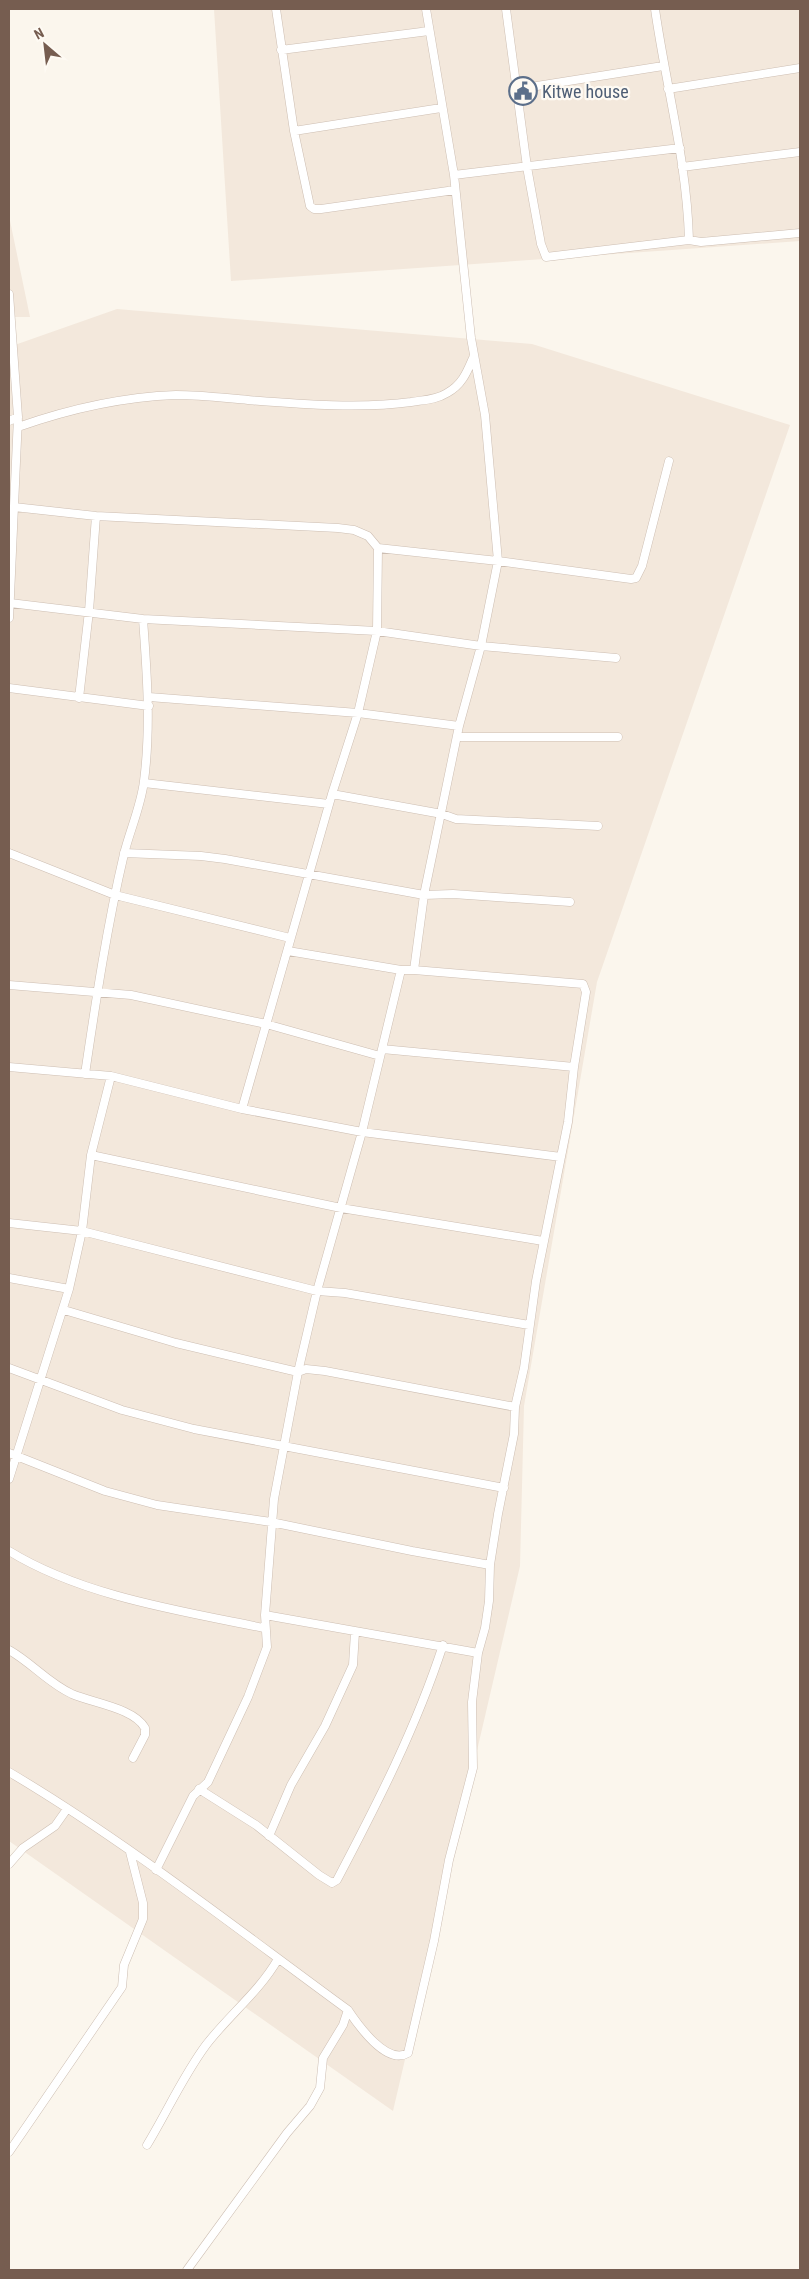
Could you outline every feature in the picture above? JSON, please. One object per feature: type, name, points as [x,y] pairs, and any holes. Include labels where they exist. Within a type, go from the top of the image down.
[{"type":"street","points":[[276,9],[294,131],[307,200],[310,206],[314,209],[455,190]]},
{"type":"street","points":[[414,970],[424,895],[459,726],[481,646],[498,561],[486,415],[474,357],[454,175],[441,108],[426,9]]},
{"type":"street","points":[[506,9],[527,167],[541,244],[546,257],[690,240],[701,242],[800,233]]},
{"type":"street","points":[[655,9],[680,148],[690,240]]},
{"type":"street","points":[[281,50],[429,31]]},
{"type":"street","points":[[518,89],[664,66]]},
{"type":"street","points":[[668,89],[800,68]]},
{"type":"street","points":[[294,131],[441,108]]},
{"type":"street","points":[[454,175],[680,148]]},
{"type":"street","points":[[682,167],[800,152]]},
{"type":"street","points":[[9,294],[18,417],[9,618]]},
{"type":"street","points":[[18,427],[54,414],[98,404],[175,395],[359,405],[398,404],[446,395],[456,388],[464,378],[474,357]]},
{"type":"street","points":[[9,421],[18,417]]},
{"type":"street","points":[[378,548],[498,561],[631,579],[636,578],[642,566],[669,461]]},
{"type":"street","points":[[14,507],[96,516],[338,528],[354,530],[368,536],[378,548],[377,631],[358,713],[329,804],[242,1109]]},
{"type":"street","points":[[79,698],[90,611],[96,516]]},
{"type":"street","points":[[10,603],[90,611],[143,619],[377,631],[481,646],[616,658]]},
{"type":"street","points":[[85,1074],[97,991],[115,895],[124,853],[144,783],[149,701],[143,619]]},
{"type":"street","points":[[9,688],[79,698],[358,713],[459,726]]},
{"type":"street","points":[[458,737],[618,737]]},
{"type":"street","points":[[144,783],[329,804]]},
{"type":"street","points":[[332,794],[442,814],[456,819],[598,826]]},
{"type":"street","points":[[9,853],[115,895],[290,938]]},
{"type":"street","points":[[124,853],[201,856],[424,895],[453,894],[570,902]]},
{"type":"street","points":[[9,1772],[156,1870],[348,2010],[369,2037],[388,2053],[397,2057],[408,2054],[434,1941],[449,1860],[473,1768],[472,1702],[478,1653],[485,1628],[490,1565],[514,1434],[515,1407],[524,1368],[543,1241],[568,1122],[586,992],[583,984],[401,970],[288,951]]},
{"type":"street","points":[[156,1870],[193,1796],[208,1782],[248,1697],[267,1647],[264,1628],[271,1522],[298,1372],[317,1291],[362,1132],[401,970]]},
{"type":"street","points":[[9,985],[131,995],[266,1024],[381,1053],[574,1068]]},
{"type":"street","points":[[9,1067],[111,1076],[242,1109],[362,1132],[560,1157]]},
{"type":"street","points":[[9,1479],[64,1310],[82,1231],[92,1155],[111,1076]]},
{"type":"street","points":[[92,1155],[341,1208],[543,1241]]},
{"type":"street","points":[[9,1223],[82,1231],[317,1291],[345,1293],[529,1325]]},
{"type":"street","points":[[9,1278],[69,1289]]},
{"type":"street","points":[[64,1310],[176,1343],[298,1372],[306,1369],[325,1371],[515,1407]]},
{"type":"street","points":[[9,1368],[122,1410],[194,1429],[504,1488]]},
{"type":"street","points":[[9,1453],[105,1490],[157,1505],[271,1522],[490,1565]]},
{"type":"street","points":[[9,1550],[24,1560],[80,1585],[264,1628]]},
{"type":"street","points":[[265,1615],[478,1653]]},
{"type":"street","points":[[269,1836],[291,1785],[325,1726],[353,1665],[355,1632]]},
{"type":"street","points":[[199,1789],[256,1825],[332,1883],[337,1880],[410,1735],[443,1646]]},
{"type":"street","points":[[9,1650],[21,1657],[33,1669],[73,1695],[118,1710],[139,1720],[145,1728],[145,1735],[133,1758]]},
{"type":"street","points":[[9,1864],[22,1848],[56,1826],[67,1809]]},
{"type":"street","points":[[9,2152],[118,1996],[122,1987],[124,1965],[143,1919],[143,1903],[130,1852]]},
{"type":"street","points":[[147,2145],[181,2082],[206,2045],[255,1992],[278,1959]]},
{"type":"street","points":[[187,2270],[287,2133],[310,2106],[320,2088],[323,2058],[343,2025],[348,2010]]},
{"type":"shaded area","points":[[214,9],[800,9],[800,241],[231,281]]},
{"type":"shaded area","points":[[9,216],[30,317],[9,317]]},
{"type":"shaded area","points":[[117,309],[532,344],[790,425],[597,982],[524,1406],[520,1566],[393,2111],[9,1841],[9,347]]},
{"type":"place","name":"Kitwe house","points":[[523,91]]}]
